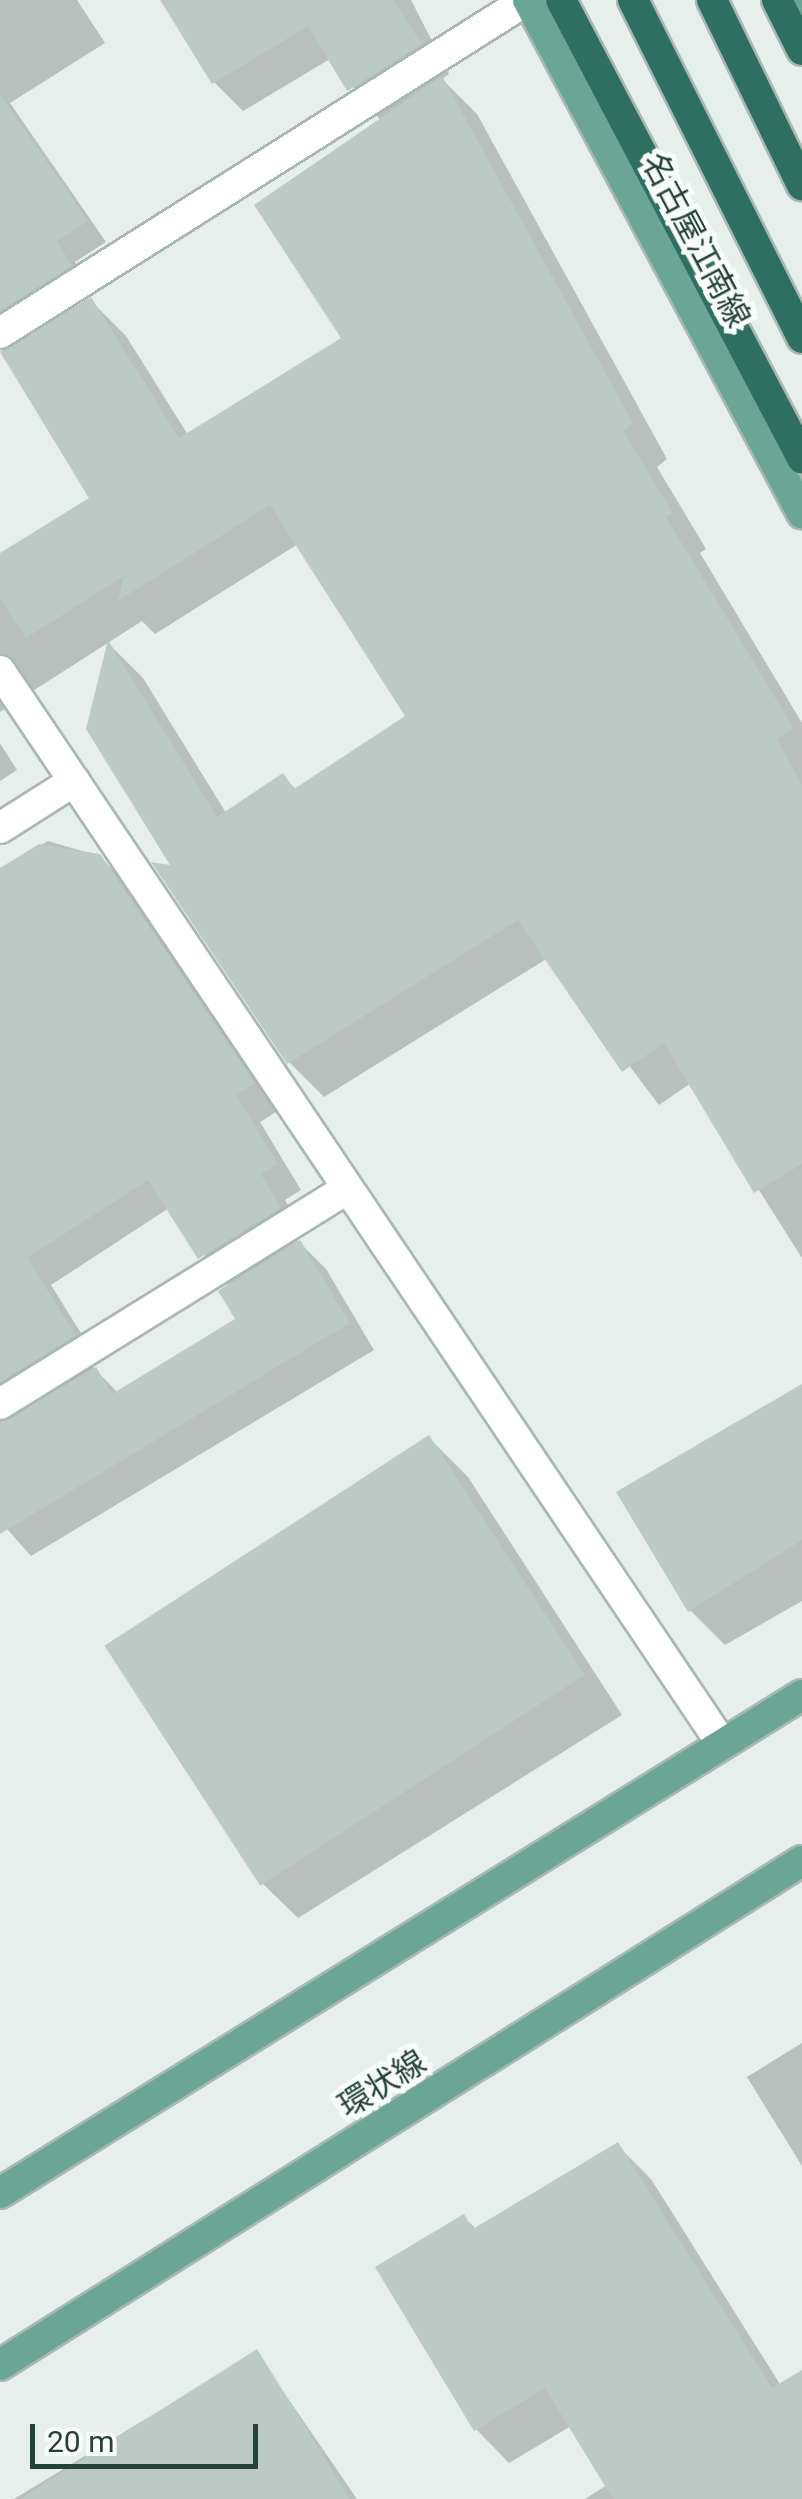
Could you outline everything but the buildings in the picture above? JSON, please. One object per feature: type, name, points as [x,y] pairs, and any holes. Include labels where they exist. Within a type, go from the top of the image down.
[{"type":"highway","points":[[561,0],[802,458]]},
{"type":"highway","points":[[633,0],[802,338]]},
{"type":"highway","points":[[712,0],[802,185]]},
{"type":"highway","points":[[777,0],[802,50]]},
{"type":"main road","name":"名古屋江南線","points":[[528,0],[802,513]]},
{"type":"main road","points":[[0,2192],[802,1696]]},
{"type":"main road","name":"環状線","points":[[0,2366],[802,1862]]},
{"type":"street","points":[[0,333],[528,0]]},
{"type":"street","points":[[0,671],[343,1190],[722,1744]]},
{"type":"street","points":[[0,828],[74,781]]},
{"type":"street","points":[[0,1404],[343,1190]]}]
